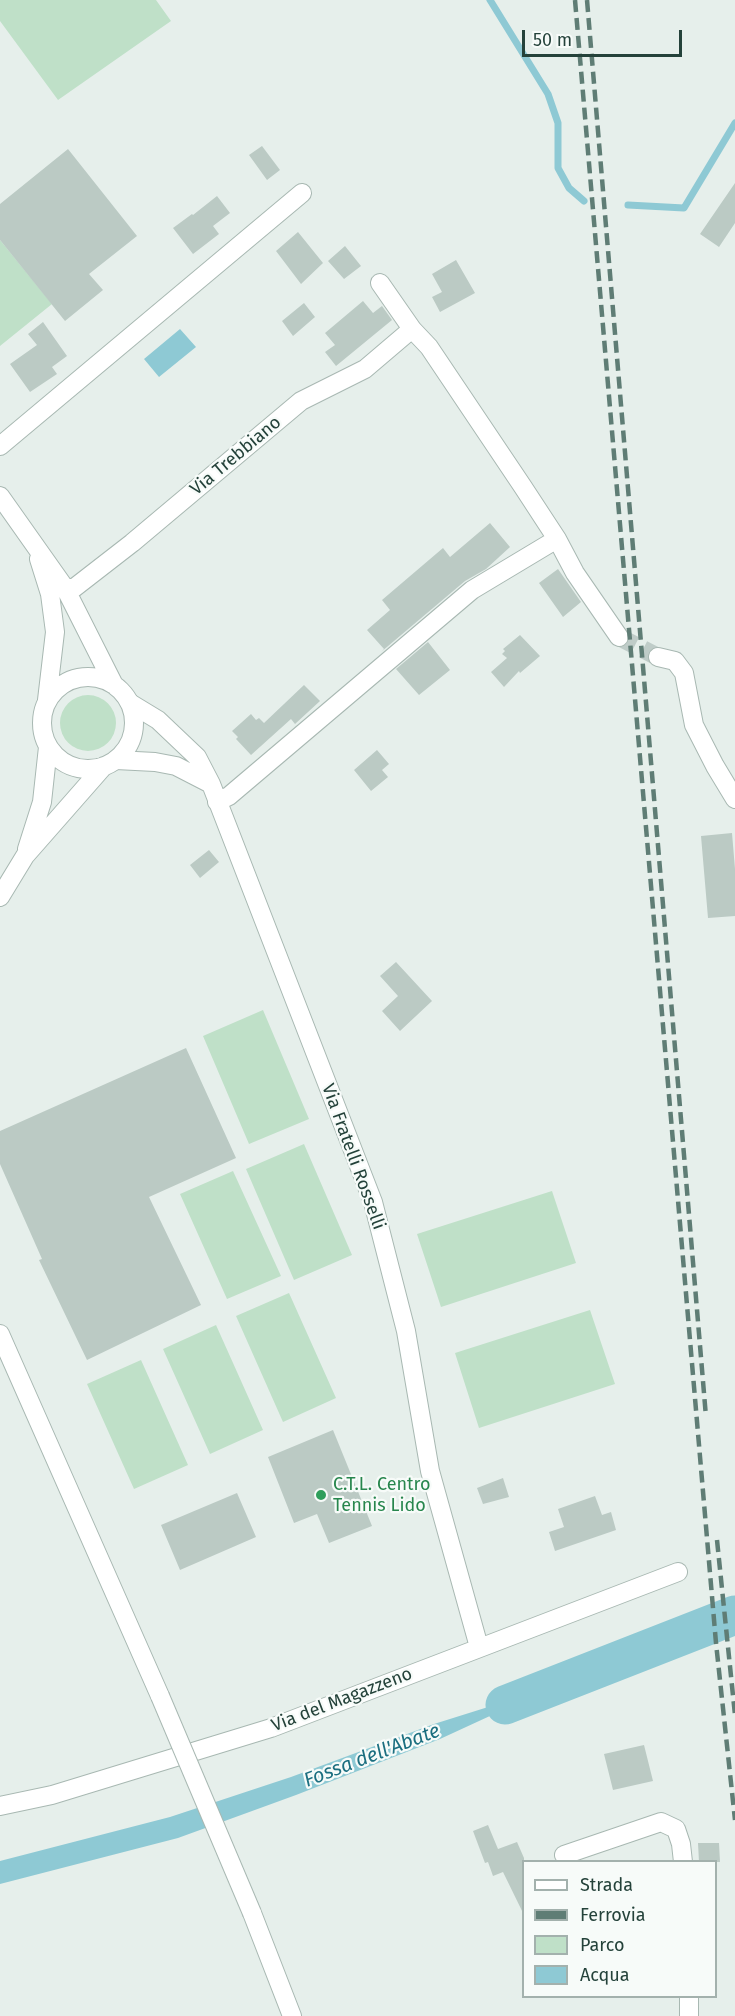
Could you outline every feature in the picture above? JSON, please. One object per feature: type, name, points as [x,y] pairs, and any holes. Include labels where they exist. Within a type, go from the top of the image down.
[{"type":"street","points":[[0,446],[302,193]]},
{"type":"street","points":[[380,283],[412,329],[429,347],[557,539],[575,573],[619,637]]},
{"type":"street","name":"Via Trebbiano","points":[[65,588],[75,588],[132,543],[301,401],[365,369],[412,329]]},
{"type":"street","points":[[0,496],[65,588],[114,685],[130,703],[134,715],[133,734],[125,752],[110,763],[25,856],[0,897]]},
{"type":"street","points":[[218,802],[229,796],[472,590],[557,539]]},
{"type":"street","points":[[34,546],[50,594],[55,632],[47,702],[42,717],[42,733],[48,747],[59,759],[73,767],[88,769],[110,763],[155,762],[176,766],[211,784]]},
{"type":"street","points":[[658,657],[675,661],[684,673],[694,725],[735,799]]},
{"type":"street","points":[[47,702],[56,689],[69,680],[85,677],[100,678],[114,685]]},
{"type":"street","name":"Via Fratelli Rosselli","points":[[130,703],[158,720],[197,757],[211,784],[373,1202],[406,1332],[430,1471],[479,1647]]},
{"type":"street","points":[[25,856],[42,802],[48,747]]},
{"type":"street","points":[[0,1334],[160,1696],[252,1913],[292,2016]]},
{"type":"street","name":"Via del Magazzeno","points":[[0,1806],[52,1796],[271,1728],[678,1572]]},
{"type":"street","points":[[564,1855],[661,1822],[676,1829],[683,1860]]},
{"type":"street","points":[[689,1998],[689,2016]]},
{"type":"green space","points":[[0,0],[156,0],[171,21],[58,100],[0,21]]},
{"type":"green space","points":[[0,240],[52,304],[0,346]]},
{"type":"green space","points":[[82,695],[94,695],[104,699],[112,707],[116,723],[112,739],[104,747],[94,751],[82,751],[72,747],[64,739],[60,729],[60,717],[64,707],[72,699]]},
{"type":"green space","points":[[263,1010],[309,1119],[249,1144],[203,1036]]},
{"type":"green space","points":[[304,1144],[352,1255],[294,1280],[246,1169]]},
{"type":"green space","points":[[233,1171],[281,1276],[227,1299],[180,1194]]},
{"type":"green space","points":[[552,1191],[576,1263],[441,1307],[417,1234]]},
{"type":"green space","points":[[289,1293],[336,1398],[283,1422],[236,1316]]},
{"type":"green space","points":[[590,1310],[615,1384],[479,1428],[455,1353]]},
{"type":"green space","points":[[216,1325],[263,1430],[210,1454],[163,1349]]},
{"type":"green space","points":[[141,1360],[188,1465],[134,1489],[87,1384]]},
{"type":"water","points":[[180,329],[196,347],[159,377],[144,359]]},
{"type":"water","points":[[555,1686],[440,1739],[178,1838],[0,1884],[0,1861],[170,1817],[291,1777],[434,1724]]},
{"type":"building","points":[[262,146],[280,170],[267,180],[249,155]]},
{"type":"building","points":[[68,149],[137,236],[89,274],[103,290],[65,321],[0,240],[0,204]]},
{"type":"building","points":[[735,183],[735,223],[719,247],[700,234]]},
{"type":"building","points":[[217,196],[230,213],[213,226],[219,234],[193,254],[173,228]]},
{"type":"building","points":[[298,232],[323,263],[301,284],[276,251]]},
{"type":"building","points":[[345,246],[361,266],[344,279],[328,261]]},
{"type":"building","points":[[456,260],[475,293],[440,312],[432,297],[442,292],[432,274]]},
{"type":"building","points":[[363,301],[373,313],[382,306],[392,320],[336,366],[325,352],[335,345],[325,333]]},
{"type":"building","points":[[304,303],[315,317],[293,336],[282,321]]},
{"type":"building","points":[[43,322],[67,356],[52,367],[57,374],[30,392],[10,364],[37,345],[28,334]]},
{"type":"building","points":[[490,523],[510,547],[486,569],[465,581],[381,652],[384,649],[367,630],[390,610],[382,600],[443,548],[450,557]]},
{"type":"building","points":[[558,569],[581,602],[563,617],[539,583]]},
{"type":"building","points":[[520,635],[540,656],[520,673],[519,671],[504,687],[491,672],[507,658],[502,654],[505,651],[503,649]]},
{"type":"building","points":[[428,642],[450,670],[419,695],[396,669]]},
{"type":"building","points":[[304,685],[320,701],[295,724],[291,719],[251,755],[236,739],[238,737],[232,731],[251,714],[256,720],[259,718],[264,723]]},
{"type":"building","points":[[377,750],[389,764],[382,770],[388,777],[371,791],[354,770]]},
{"type":"building","points":[[732,833],[735,916],[708,918],[701,836]]},
{"type":"building","points":[[209,850],[219,862],[200,878],[190,865]]},
{"type":"building","points":[[396,962],[432,1001],[400,1031],[382,1011],[398,996],[380,976]]},
{"type":"building","points":[[186,1048],[236,1158],[149,1197],[201,1305],[87,1360],[39,1260],[42,1259],[0,1164],[0,1131]]},
{"type":"building","name":"C.T.L. Centro Tennis Lido","points":[[333,1430],[372,1526],[329,1543],[317,1514],[294,1523],[268,1457]]},
{"type":"building","points":[[503,1478],[509,1497],[483,1504],[477,1488]]},
{"type":"building","points":[[237,1493],[256,1537],[180,1570],[161,1525]]},
{"type":"building","points":[[595,1496],[602,1515],[611,1512],[616,1530],[555,1551],[549,1532],[564,1527],[558,1509]]},
{"type":"building","points":[[644,1745],[653,1781],[613,1790],[604,1754]]},
{"type":"building","points":[[488,1825],[498,1849],[517,1842],[524,1858],[522,1860],[522,1911],[503,1872],[493,1876],[488,1862],[485,1863],[473,1831]]},
{"type":"building","points":[[698,1843],[719,1843],[720,1862],[699,1860]]},
{"type":"waterway","points":[[490,0],[548,94],[558,123],[558,168],[569,188],[584,201]]},
{"type":"waterway","points":[[628,205],[684,208],[735,123]]},
{"type":"waterway","name":"Fossa dell'Abate","points":[[505,1705],[735,1615]]},
{"type":"tunnel","points":[[619,637],[658,657]]},
{"type":"railway","points":[[575,0],[716,1643],[735,1820]]},
{"type":"railway","points":[[587,0],[706,1417]]},
{"type":"railway","points":[[717,1540],[735,1715]]},
{"type":"place","name":"C.T.L. Centro Tennis Lido","points":[[321,1495]]}]
